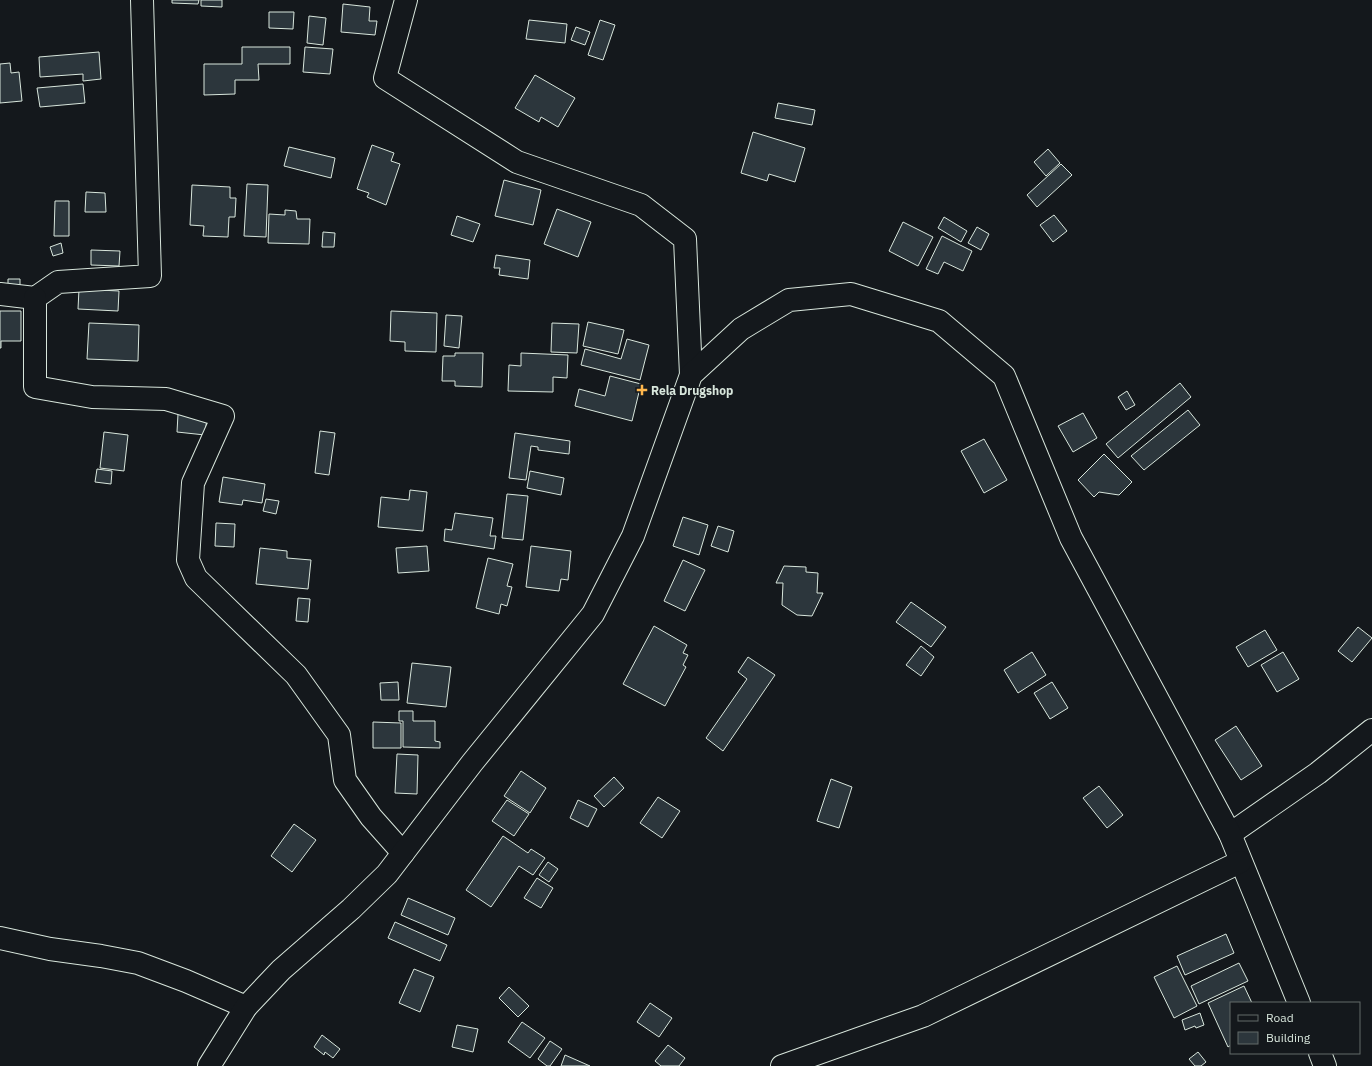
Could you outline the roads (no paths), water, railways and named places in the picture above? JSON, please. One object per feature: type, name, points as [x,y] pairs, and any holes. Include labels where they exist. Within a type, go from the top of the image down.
[{"type":"street","points":[[0,294],[35,298],[58,282],[150,276],[142,0]]},
{"type":"street","points":[[209,1066],[246,1007],[281,970],[351,909],[387,874],[472,763],[593,614],[633,536],[690,375],[685,239],[641,205],[517,162],[385,78],[406,0]]},
{"type":"street","points":[[690,375],[741,329],[789,300],[850,294],[939,321],[1004,376],[1071,538],[1230,834],[1240,862],[1299,1002]]},
{"type":"street","points":[[35,298],[35,387],[92,397],[166,399],[223,416],[193,483],[188,560],[196,578],[296,675],[339,735],[345,780],[371,817],[403,853]]},
{"type":"street","points":[[1230,834],[1318,773],[1372,730]]},
{"type":"street","points":[[782,1066],[923,1016],[1240,862]]},
{"type":"street","points":[[0,938],[50,949],[138,963],[186,981],[246,1007]]},
{"type":"street","points":[[1320,1054],[1325,1066]]},
{"type":"place","name":"Rela Drugshop","points":[[642,390]]}]
